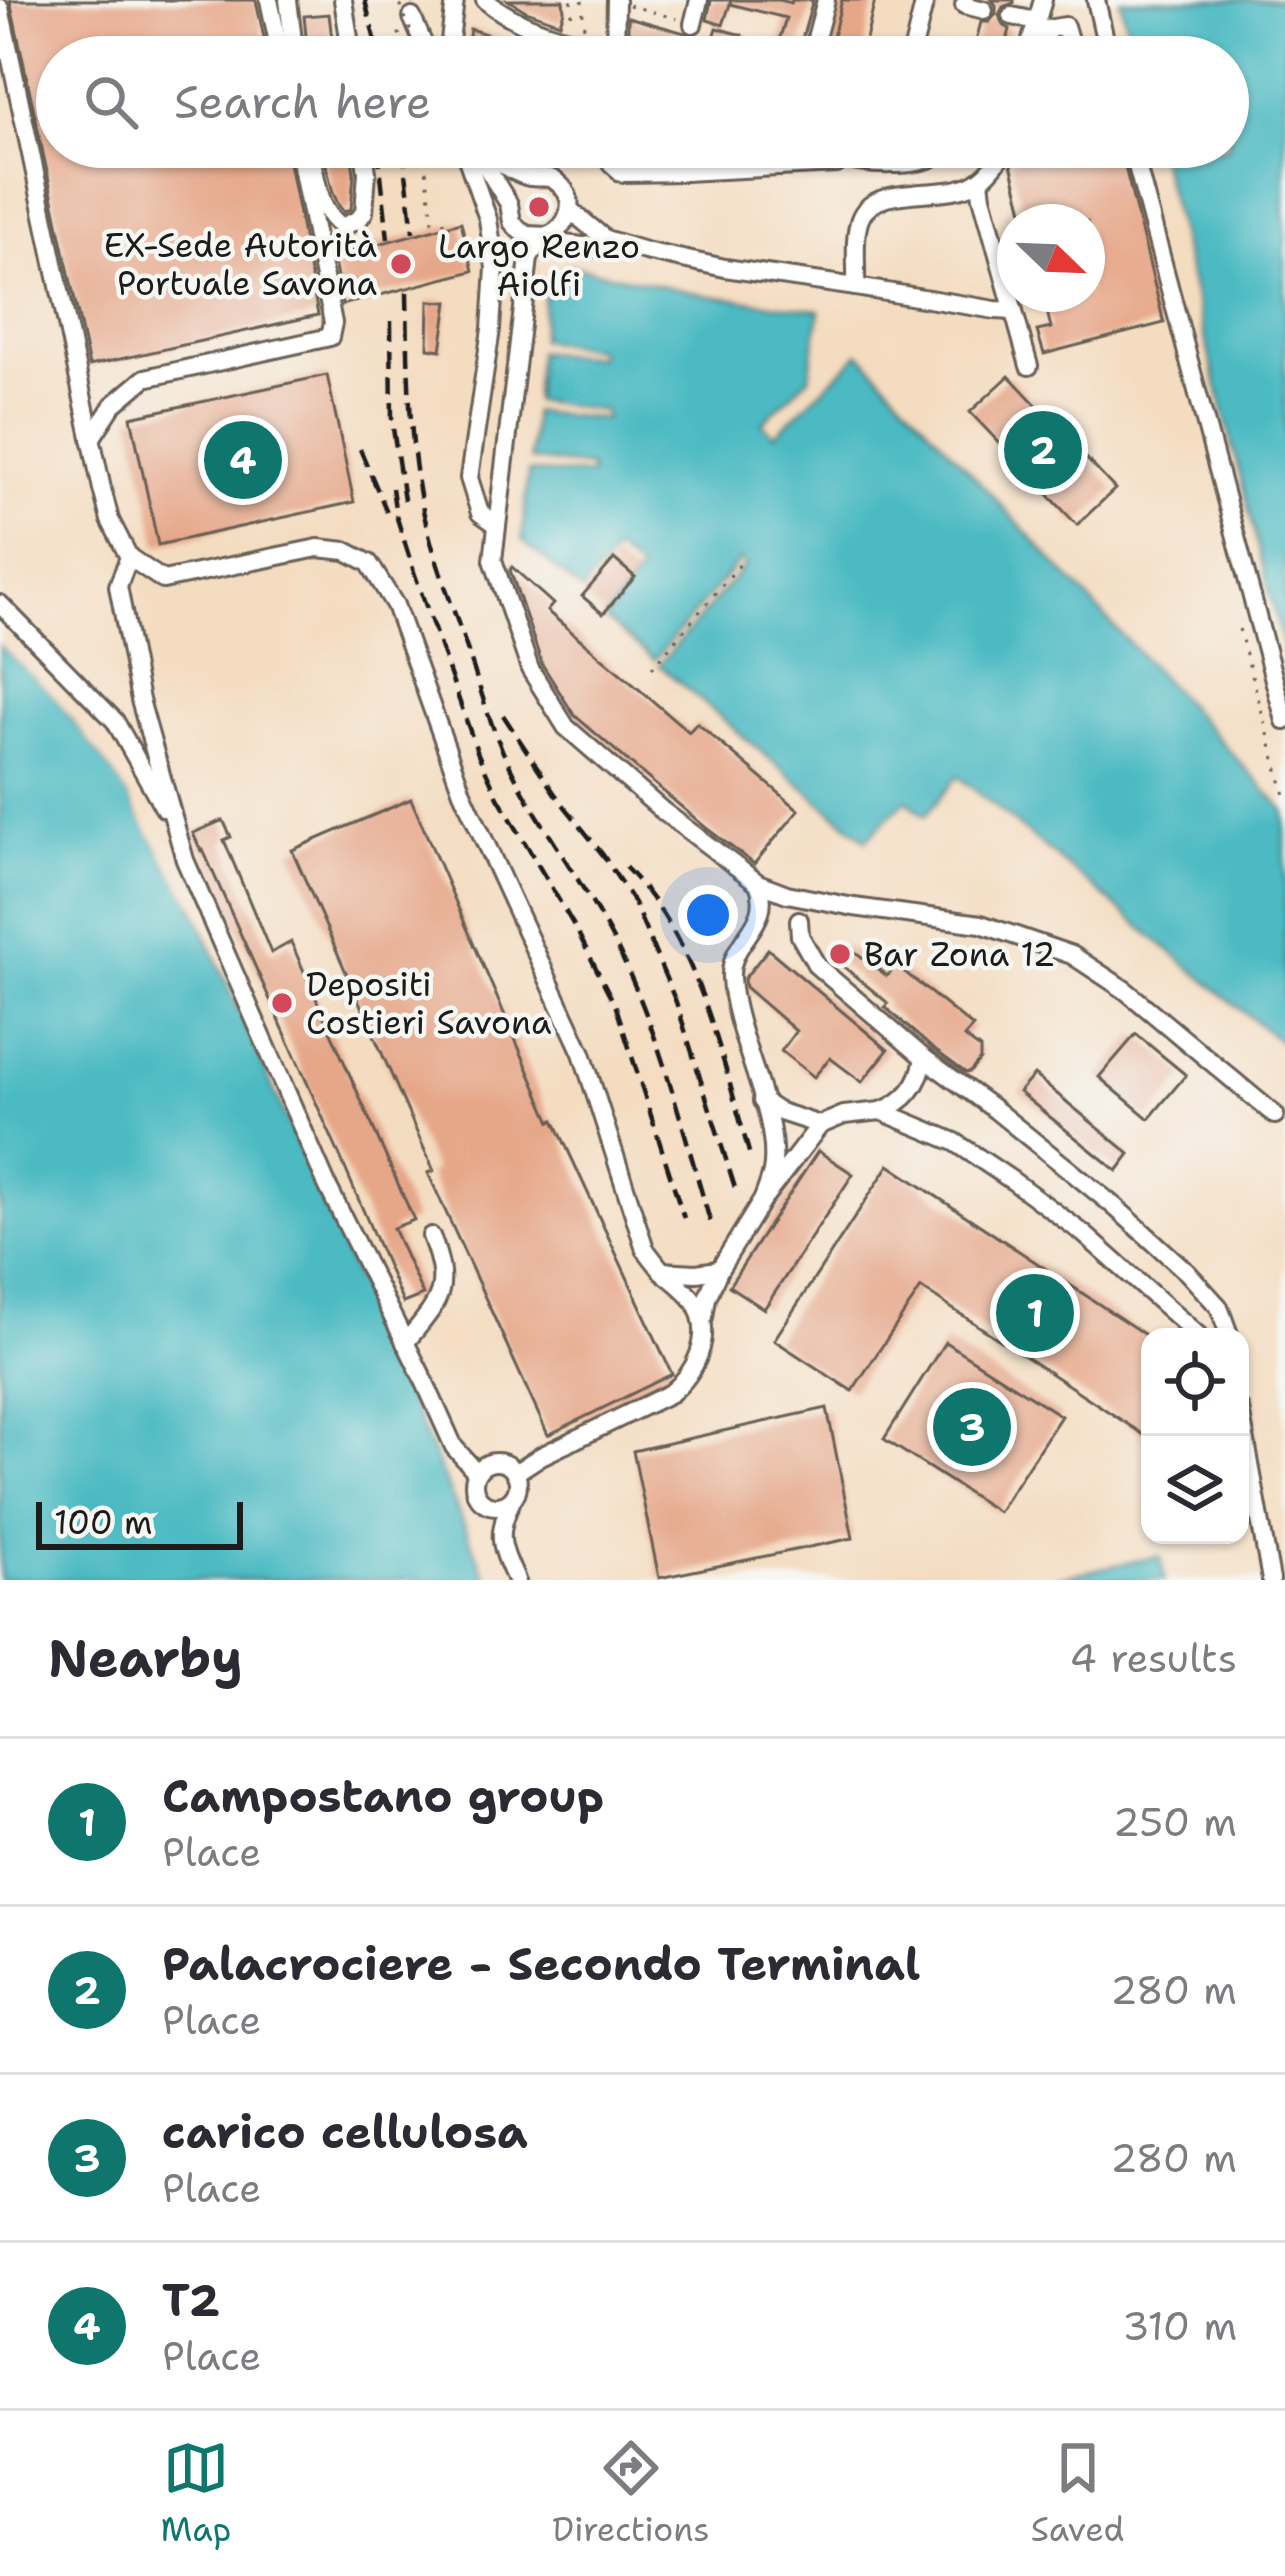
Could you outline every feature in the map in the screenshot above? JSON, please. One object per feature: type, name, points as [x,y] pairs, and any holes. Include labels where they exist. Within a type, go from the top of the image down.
[{"type":"street","points":[[269,0],[277,36]]},
{"type":"street","points":[[288,0],[292,36]]},
{"type":"street","points":[[343,0],[349,36]]},
{"type":"street","points":[[485,0],[509,17],[555,36]]},
{"type":"street","points":[[693,24],[699,0]]},
{"type":"street","points":[[817,36],[826,0]]},
{"type":"street","points":[[917,36],[926,0]]},
{"type":"street","points":[[1032,36],[1043,0]]},
{"type":"street","points":[[1096,0],[1104,36]]},
{"type":"street","points":[[614,36],[616,1]]},
{"type":"street","points":[[448,36],[449,2]]},
{"type":"street","points":[[964,5],[984,10]]},
{"type":"street","points":[[0,8],[110,520],[129,557],[163,580],[318,548],[346,550],[369,563],[395,605],[462,792],[582,1052],[645,1250],[697,1304],[703,1329]]},
{"type":"street","points":[[1012,16],[1037,21]]},
{"type":"street","points":[[1046,36],[1047,29],[1065,26],[1068,36]]},
{"type":"street","points":[[92,439],[113,405],[145,378],[330,337],[333,323],[302,168]]},
{"type":"street","points":[[314,168],[322,204],[342,227],[364,212],[367,168]]},
{"type":"street","points":[[470,168],[488,220],[495,295]]},
{"type":"street","points":[[487,168],[523,232],[564,244],[645,251]]},
{"type":"street","points":[[513,168],[559,184],[569,198],[570,210],[563,227],[545,237],[529,258],[493,560],[530,670],[566,727],[664,812],[758,883],[854,907],[981,924],[1072,955],[1125,991],[1275,1115]]},
{"type":"street","points":[[616,168],[622,173],[741,168]]},
{"type":"street","points":[[856,286],[858,224],[868,206],[882,198],[968,187],[990,168]]},
{"type":"street","points":[[1138,168],[1285,722]]},
{"type":"street","points":[[497,525],[480,513],[469,478],[510,210],[516,187],[531,178]]},
{"type":"street","points":[[980,181],[997,250]]},
{"type":"street","points":[[570,210],[605,239],[645,251],[997,310]]},
{"type":"street","points":[[1014,312],[1029,366]]},
{"type":"street","points":[[129,557],[118,586],[140,700],[185,860],[328,1187],[454,1447],[477,1473]]},
{"type":"street","points":[[0,604],[115,721],[178,832]]},
{"type":"street","points":[[758,883],[764,906],[730,970],[733,1002],[773,1140],[772,1171],[763,1199]]},
{"type":"street","points":[[799,920],[800,936],[817,967],[924,1058],[1114,1206],[1219,1307],[1227,1328]]},
{"type":"street","points":[[515,1473],[558,1447],[671,1394],[688,1379],[699,1360],[707,1298],[763,1199],[820,1125],[844,1115],[896,1106],[912,1091],[924,1058]]},
{"type":"street","points":[[762,1102],[820,1125]]},
{"type":"street","points":[[881,1111],[955,1142],[1013,1180],[1084,1234],[1190,1328]]},
{"type":"street","points":[[405,1343],[440,1296],[442,1267],[431,1236]]},
{"type":"street","points":[[662,1271],[719,1270]]},
{"type":"street","points":[[1245,1436],[1271,1580]]},
{"type":"street","points":[[512,1499],[500,1506],[486,1504],[476,1494],[477,1473],[496,1462],[515,1473],[518,1486],[501,1527],[500,1543],[516,1580]]},
{"type":"path","points":[[429,0],[449,2]]},
{"type":"path","points":[[571,0],[577,36]]},
{"type":"path","points":[[580,36],[582,0]]},
{"type":"path","points":[[616,1],[693,24]]},
{"type":"path","points":[[398,36],[410,29],[401,7],[416,8]]},
{"type":"path","points":[[426,168],[434,221],[444,221],[446,226]]},
{"type":"path","points":[[652,668],[741,562]]},
{"type":"path","points":[[1239,629],[1285,795]]},
{"type":"water","points":[[1120,0],[1285,0],[1285,654],[1162,168],[1249,168],[1249,36],[1129,36]]},
{"type":"water","points":[[568,265],[710,296],[820,310],[809,377],[762,423],[775,435],[860,353],[1285,811],[1285,1046],[958,776],[925,816],[906,800],[866,840],[659,665],[745,565],[740,560],[654,660],[604,619],[640,571],[615,551],[582,591],[522,540],[528,472],[590,475],[590,467],[530,460],[533,412],[605,419],[604,411],[534,401],[538,352],[598,357],[598,349],[540,340],[546,281]]},
{"type":"water","points":[[0,645],[55,697],[114,773],[194,908],[488,1580],[0,1580]]},
{"type":"water","points":[[1160,1556],[1165,1580],[1045,1580]]},
{"type":"pier","points":[[0,639],[59,693],[119,770],[194,908],[114,773],[55,697],[0,645]]},
{"type":"building","points":[[10,0],[256,0],[264,36],[36,36],[36,120]]},
{"type":"building","points":[[508,0],[563,0],[564,11],[560,23]]},
{"type":"building","points":[[711,0],[813,0],[803,36],[780,36],[786,18],[730,4],[723,25],[707,20]]},
{"type":"building","points":[[842,0],[875,0],[867,36],[833,36]]},
{"type":"building","points":[[992,0],[1014,0],[999,15],[1010,29],[1008,36],[977,36],[981,22],[989,22],[996,14]]},
{"type":"building","points":[[329,14],[332,36],[306,36],[304,16]]},
{"type":"building","points":[[628,17],[695,36],[628,36]]},
{"type":"building","points":[[717,28],[742,36],[715,36]]},
{"type":"building","points":[[46,168],[290,168],[318,315],[89,366]]},
{"type":"building","points":[[327,168],[353,168],[351,209],[344,212]]},
{"type":"building","points":[[1012,168],[1125,168],[1164,323],[1044,354],[1037,331],[1051,328],[1047,312],[1105,312],[1105,204],[1021,204]]},
{"type":"building","name":"EX-Sede Autorità Portuale Savona","points":[[461,222],[473,271],[342,305],[333,256]]},
{"type":"building","points":[[429,301],[448,302],[441,350],[428,348]]},
{"type":"building","points":[[327,375],[354,502],[158,545],[131,417]]},
{"type":"building","points":[[1009,376],[1115,489],[1077,525],[970,412]]},
{"type":"building","points":[[614,559],[635,577],[603,614],[582,596]]},
{"type":"building","points":[[512,567],[553,604],[547,611],[689,732],[697,723],[799,810],[754,864],[574,715],[542,664]]},
{"type":"building","points":[[411,799],[551,1122],[554,1120],[672,1374],[548,1435],[428,1173],[434,1171],[292,850]]},
{"type":"building","points":[[223,820],[231,837],[224,840],[271,953],[291,942],[414,1220],[393,1228],[423,1295],[403,1303],[193,833]]},
{"type":"building","points":[[842,945],[887,976],[896,965],[973,1027],[964,1037],[980,1049],[980,1060],[970,1072],[932,1048],[838,962],[834,957]]},
{"type":"building","points":[[768,949],[888,1050],[862,1082],[830,1058],[814,1077],[781,1051],[796,1031],[745,987],[744,979]]},
{"type":"building","points":[[1136,1034],[1186,1075],[1149,1119],[1099,1077]]},
{"type":"building","points":[[1034,1075],[1130,1154],[1117,1171],[1019,1092]]},
{"type":"building","points":[[818,1151],[853,1174],[764,1309],[729,1286]]},
{"type":"building","points":[[889,1165],[1141,1332],[1141,1433],[921,1288],[852,1391],[774,1340]]},
{"type":"building","points":[[945,1342],[1061,1416],[998,1512],[884,1439]]},
{"type":"building","points":[[827,1408],[853,1538],[659,1578],[633,1451]]},
{"type":"railway","points":[[365,0],[374,36]]},
{"type":"railway","points":[[380,168],[388,239]]},
{"type":"railway","points":[[405,168],[413,232]]},
{"type":"railway","points":[[407,292],[415,459],[437,562],[503,752],[600,916],[642,1003],[711,1224]]},
{"type":"railway","points":[[391,321],[392,422],[405,506]]},
{"type":"railway","points":[[360,449],[387,512]]},
{"type":"railway","points":[[392,488],[414,572],[478,754],[616,1007],[684,1218]]},
{"type":"railway","points":[[503,715],[634,903],[676,1002],[737,1194]]},
{"type":"railway","points":[[625,867],[651,897],[690,966],[751,1159]]},
{"type":"place","name":"Largo Renzo Aiolfi","points":[[539,207]]},
{"type":"place","name":"EX-Sede Autorità Portuale Savona","points":[[401,264]]},
{"type":"place","name":"Palacrociere - Secondo Terminal","points":[[1043,450]]},
{"type":"place","name":"T2","points":[[243,460]]},
{"type":"place","name":"Bar Zona 12","points":[[840,954]]},
{"type":"place","name":"Depositi Costieri Savona","points":[[282,1003]]},
{"type":"place","name":"Campostano group","points":[[1035,1313]]},
{"type":"place","name":"carico cellulosa","points":[[972,1427]]}]
